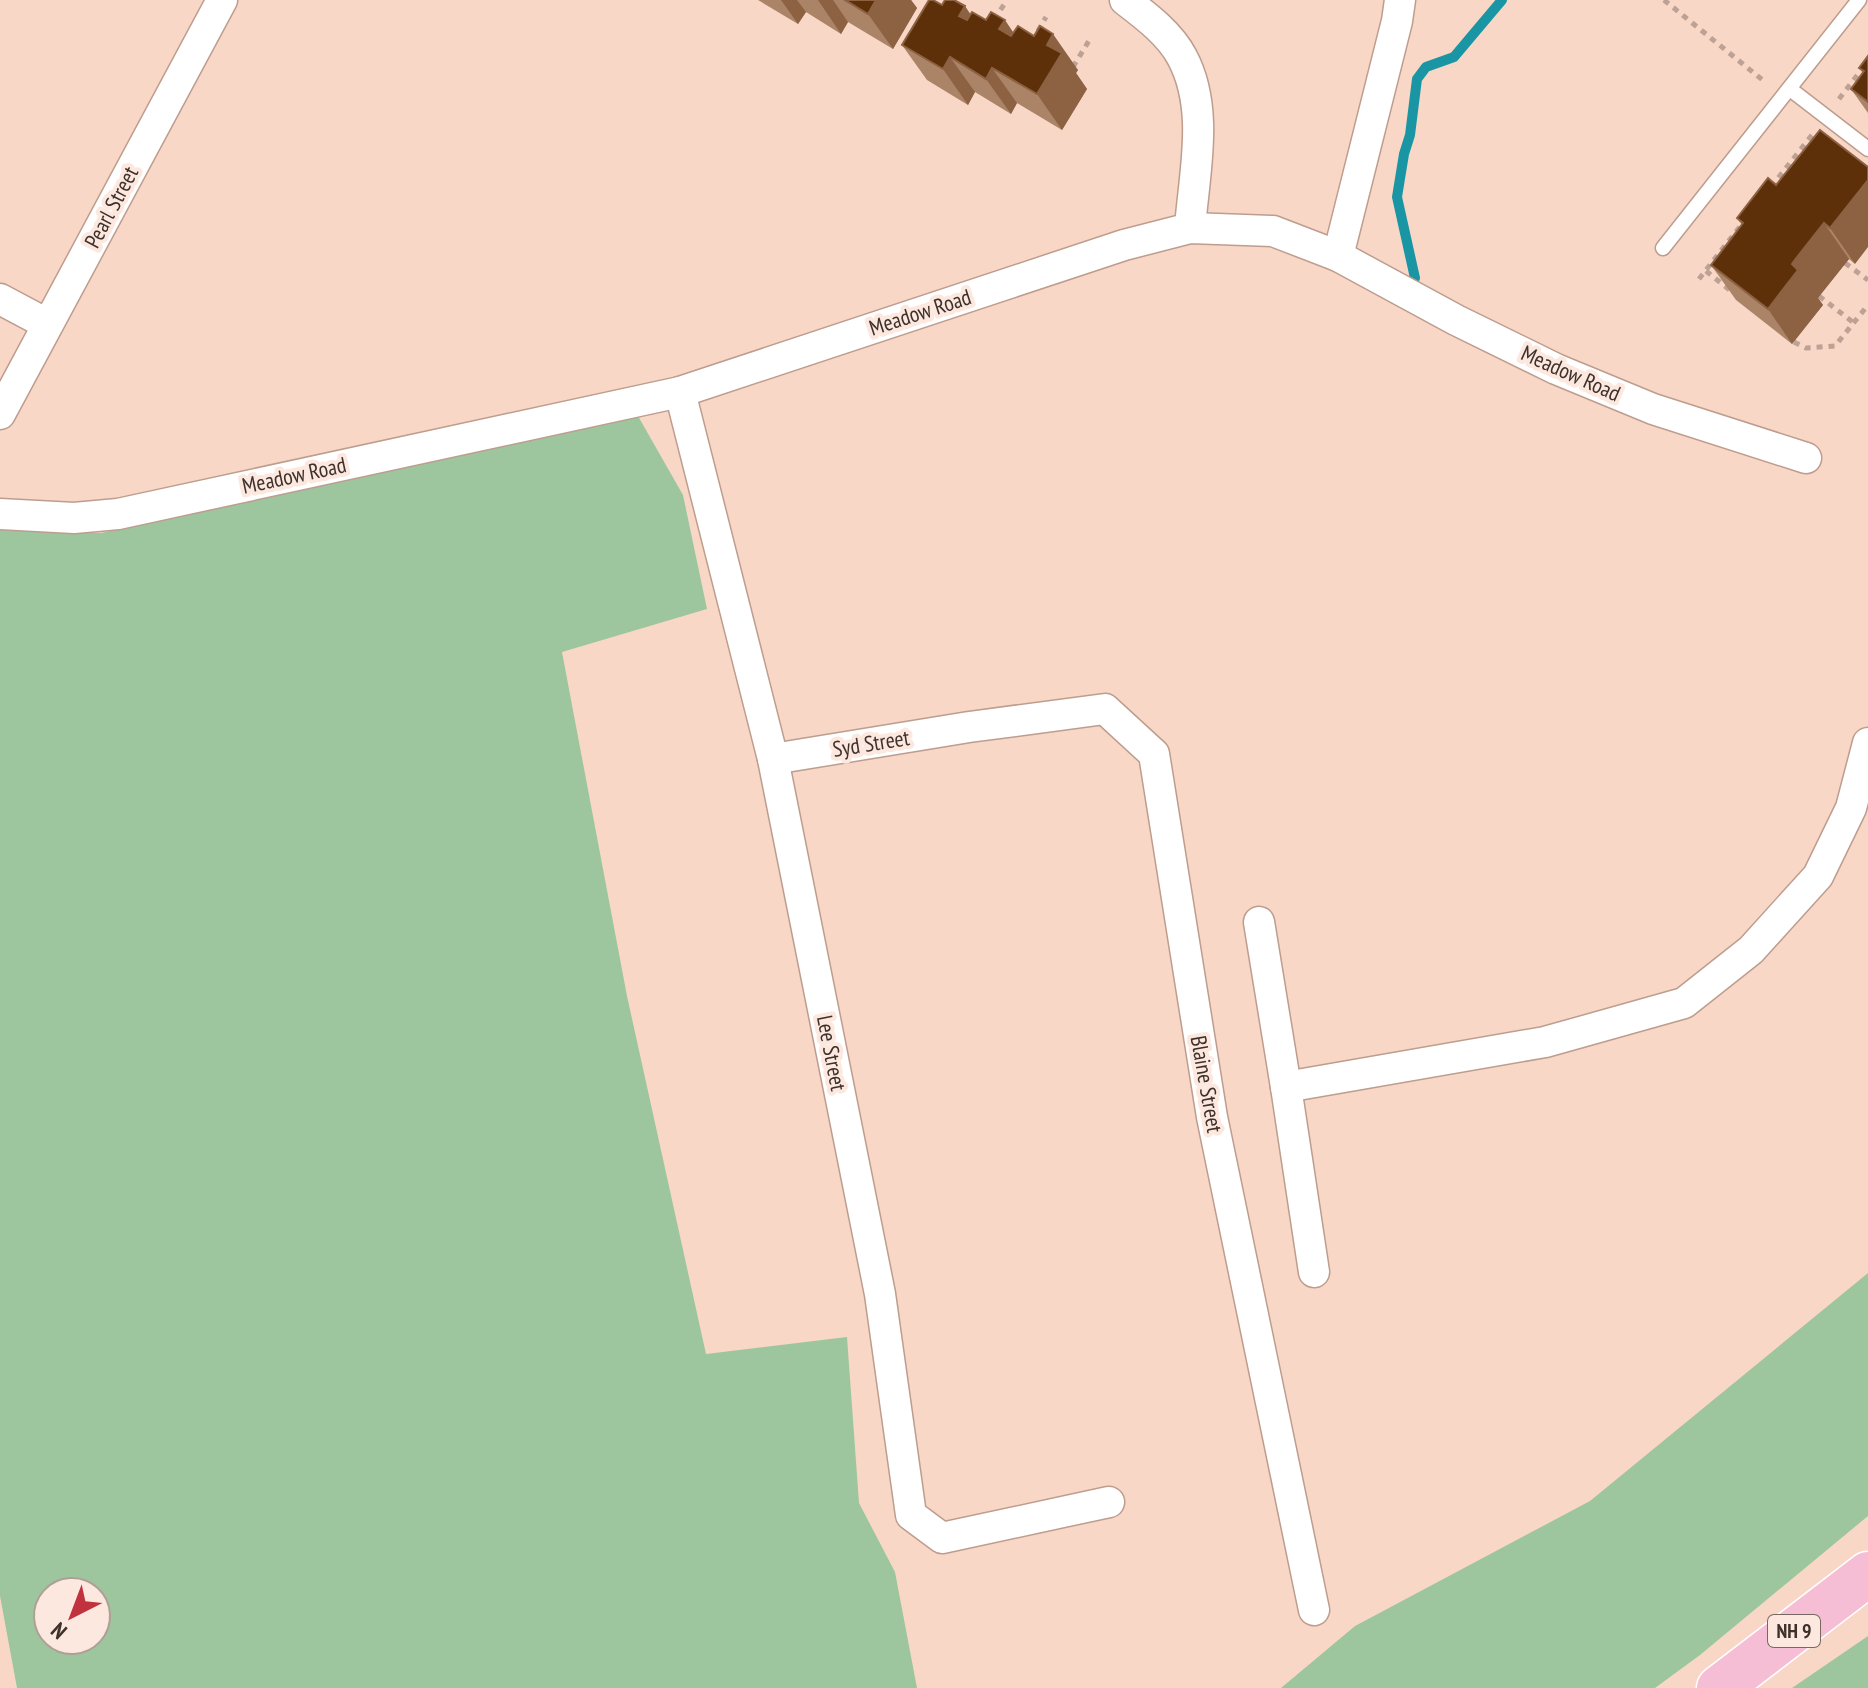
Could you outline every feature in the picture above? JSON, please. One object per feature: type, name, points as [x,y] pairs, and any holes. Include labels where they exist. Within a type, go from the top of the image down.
[{"type":"highway","name":"NH 9","points":[[1719,1688],[1868,1574]]},
{"type":"street","name":"Pearl Street","points":[[0,414],[222,0]]},
{"type":"street","points":[[1125,0],[1155,23],[1182,56],[1194,90],[1199,119],[1190,228]]},
{"type":"street","points":[[1338,256],[1400,0]]},
{"type":"street","name":"Meadow Road","points":[[0,514],[74,518],[118,514],[680,392],[1124,245],[1190,228],[1273,231],[1338,256],[1456,320],[1556,369],[1653,409],[1806,458]]},
{"type":"street","points":[[0,299],[47,324]]},
{"type":"street","name":"Lee Street","points":[[680,392],[773,759],[880,1294],[911,1515],[942,1538],[1109,1502]]},
{"type":"street","name":"Blaine Street","points":[[969,727],[1105,709],[1154,754],[1212,1117],[1314,1610]]},
{"type":"street","name":"Syd Street","points":[[773,759],[969,727]]},
{"type":"street","points":[[1286,1087],[1545,1042],[1684,1003],[1751,950],[1818,876],[1851,808],[1868,743]]},
{"type":"street","points":[[1259,922],[1314,1272]]},
{"type":"lane","points":[[1663,248],[1859,0]]},
{"type":"lane","points":[[1787,93],[1868,149]]},
{"type":"path","points":[[991,26],[1007,0]]},
{"type":"path","points":[[1664,0],[1787,93]]},
{"type":"path","points":[[1032,41],[1046,17]]},
{"type":"path","points":[[1073,67],[1090,39]]},
{"type":"path","points":[[1836,103],[1868,61]]},
{"type":"path","points":[[1857,75],[1868,83]]},
{"type":"path","points":[[1768,190],[1814,132]]},
{"type":"path","points":[[1800,149],[1812,158]]},
{"type":"path","points":[[1699,279],[1750,214]]},
{"type":"path","points":[[1731,238],[1742,247]]},
{"type":"path","points":[[1845,263],[1868,280]]},
{"type":"path","points":[[1706,271],[1738,297]]},
{"type":"path","points":[[1819,296],[1854,323]]},
{"type":"path","points":[[1794,342],[1806,348],[1832,347],[1840,342],[1868,305]]},
{"type":"green space","points":[[638,416],[683,495],[707,609],[562,652],[627,996],[706,1354],[847,1337],[859,1503],[895,1572],[917,1688],[17,1688],[0,1596],[0,530],[101,533]]},
{"type":"green space","points":[[1868,1273],[1868,1516],[1700,1655],[1655,1688],[1281,1688],[1355,1626],[1590,1501]]},
{"type":"green space","points":[[1868,1636],[1868,1688],[1792,1688]]},
{"type":"building","points":[[845,0],[876,0],[868,14]]},
{"type":"building","points":[[929,0],[942,5],[945,0],[954,0],[965,6],[959,16],[967,20],[972,12],[986,20],[991,12],[1005,20],[999,29],[1011,36],[1018,26],[1034,36],[1040,26],[1053,34],[1047,45],[1062,53],[1037,94],[992,68],[986,79],[950,57],[943,69],[902,45]]},
{"type":"building","points":[[1868,56],[1868,102],[1851,89],[1864,71],[1859,68]]},
{"type":"building","points":[[1820,130],[1868,167],[1868,180],[1830,228],[1824,223],[1794,261],[1792,264],[1798,270],[1768,309],[1711,265],[1743,223],[1737,218],[1768,178],[1776,185]]},
{"type":"waterway","points":[[1415,278],[1397,197],[1410,135],[1417,79],[1426,67],[1454,57],[1502,0]]}]
